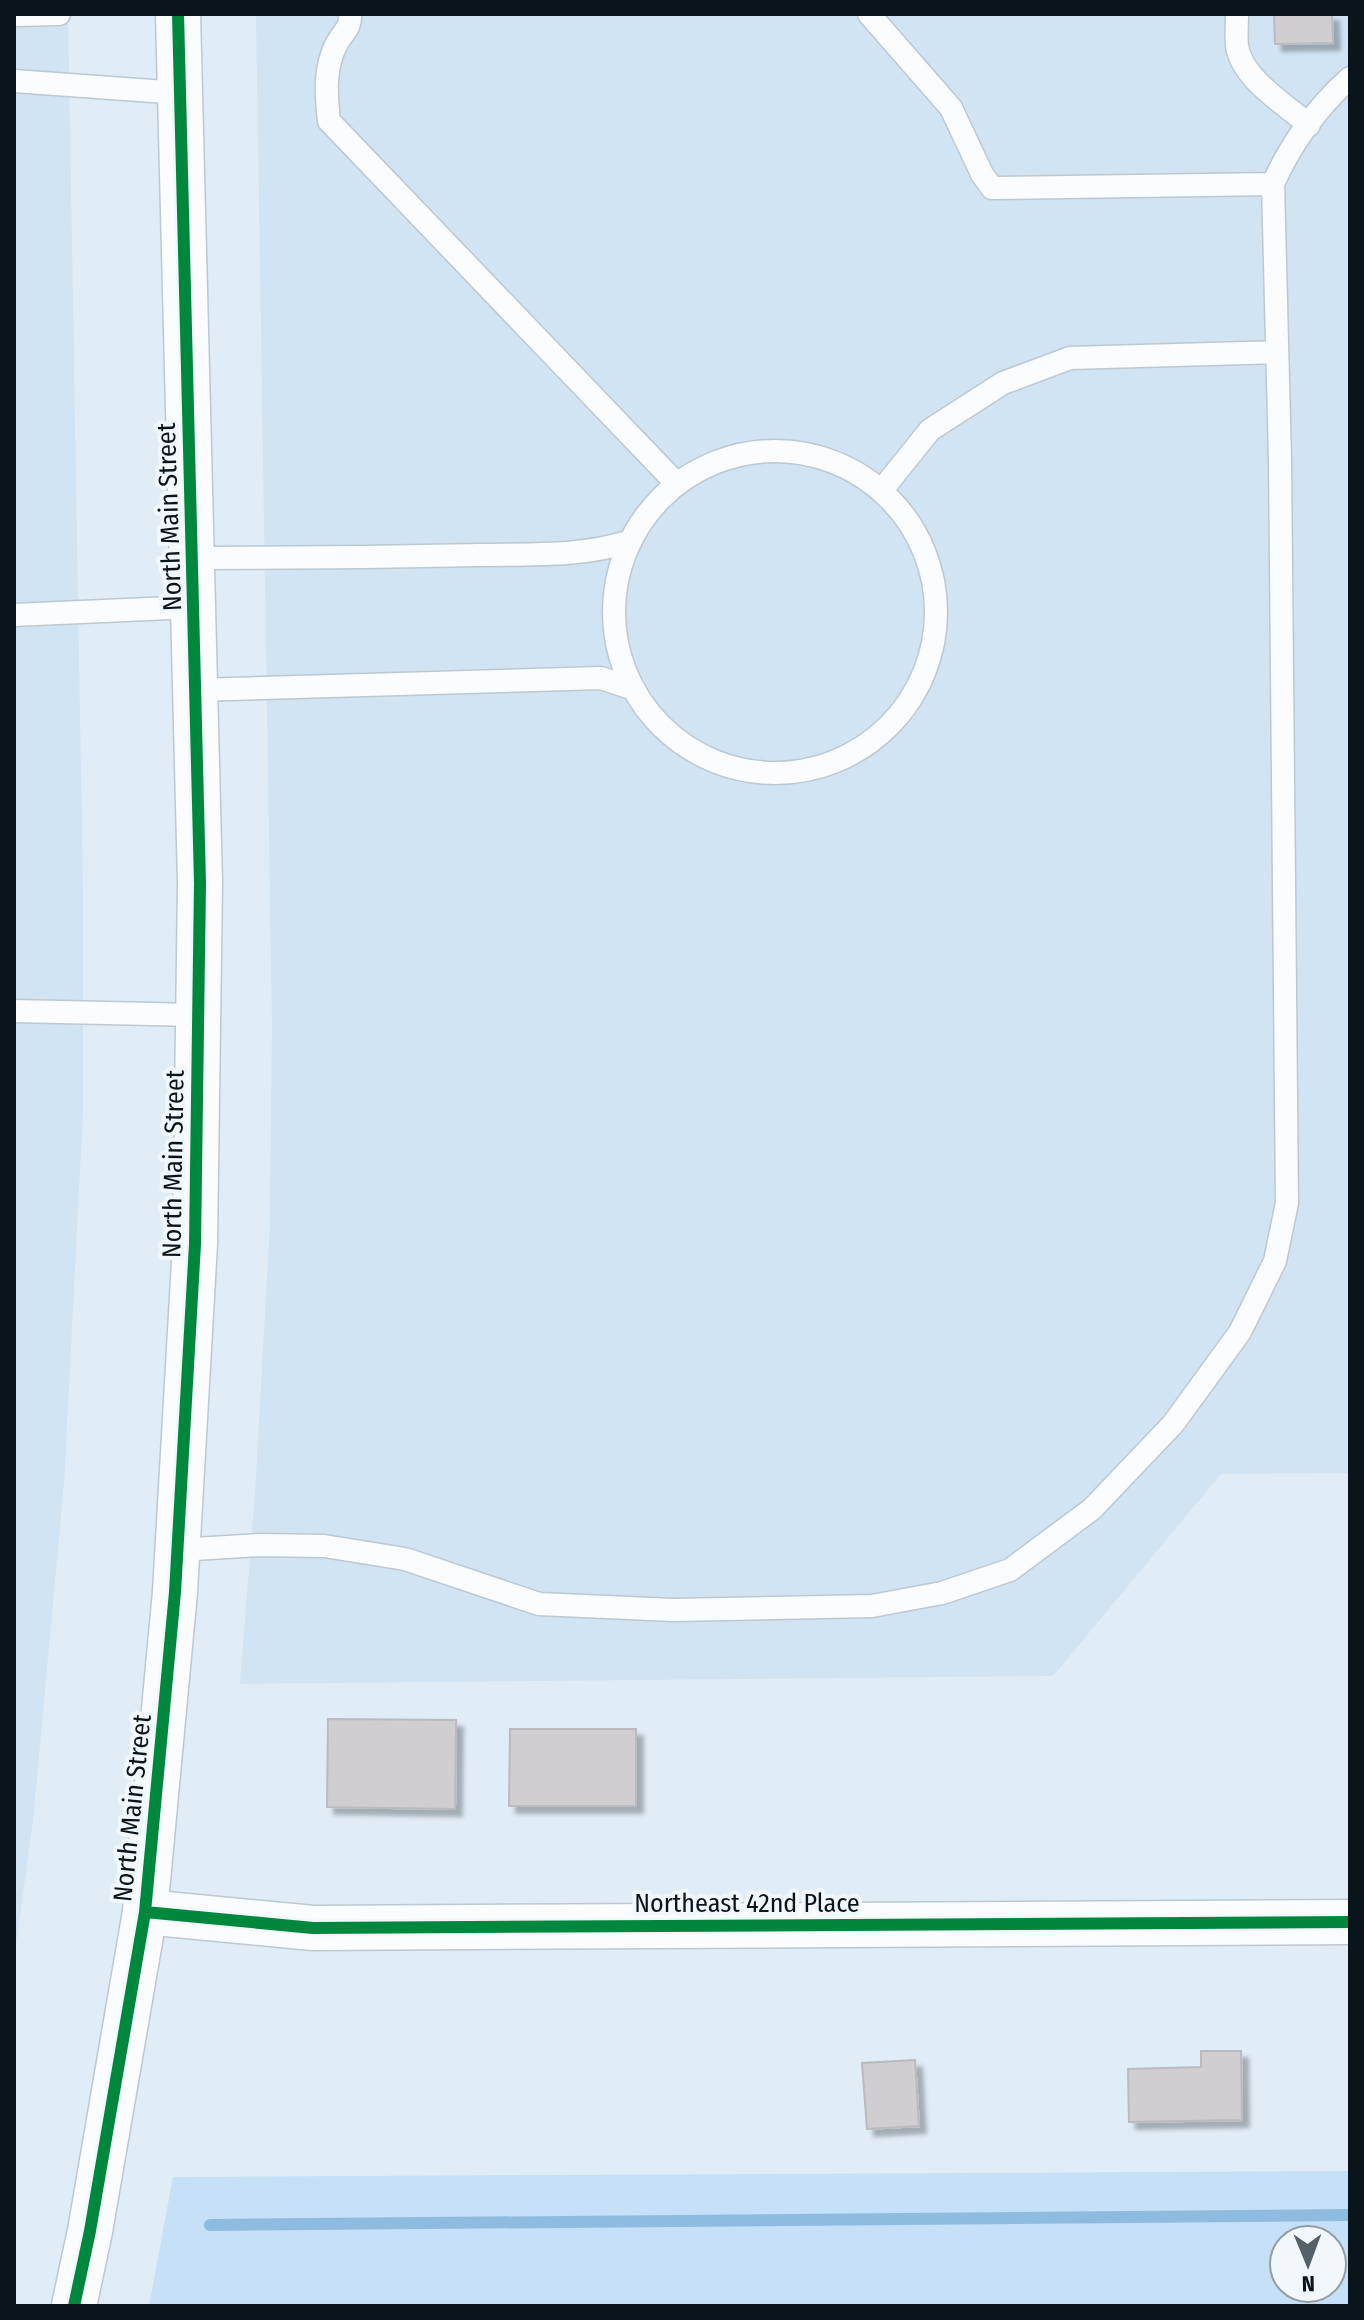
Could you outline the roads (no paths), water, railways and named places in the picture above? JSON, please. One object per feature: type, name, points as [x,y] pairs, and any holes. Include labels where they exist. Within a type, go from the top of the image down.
[{"type":"street","name":"North Main Street","points":[[74,2306],[90,2231],[145,1912],[178,1550],[195,1244],[200,883],[178,14]]},
{"type":"street","name":"Northeast 42nd Place","points":[[145,1912],[313,1928],[1350,1922]]},
{"type":"lane","points":[[14,15],[59,14]]},
{"type":"lane","points":[[869,14],[951,108],[982,174],[992,188],[1273,184]]},
{"type":"lane","points":[[1237,14],[1237,47],[1244,67],[1258,84],[1309,125]]},
{"type":"lane","points":[[355,18],[336,44],[324,86],[329,121],[676,483]]},
{"type":"lane","points":[[178,1550],[260,1545],[338,1548],[405,1559],[539,1604],[673,1610],[872,1606],[942,1593],[1010,1570],[1092,1509],[1173,1424],[1240,1332],[1275,1261],[1287,1203],[1273,184],[1283,161],[1330,95],[1350,78]]},
{"type":"lane","points":[[14,81],[180,93]]},
{"type":"lane","points":[[881,491],[930,430],[1003,383],[1070,358],[1277,352]]},
{"type":"lane","points":[[775,449],[827,458],[874,483],[881,491],[910,521],[932,569],[937,621],[926,673],[899,717],[858,751],[813,769],[765,773],[717,763],[675,739],[642,704],[620,661],[612,613],[619,565],[640,522],[676,483],[723,459],[775,449]]},
{"type":"lane","points":[[192,558],[567,553],[607,549],[631,541]]},
{"type":"lane","points":[[14,615],[193,607]]},
{"type":"lane","points":[[195,690],[601,678],[634,689]]},
{"type":"lane","points":[[14,1011],[198,1015]]},
{"type":"waterway","points":[[210,2225],[1350,2215]]}]
